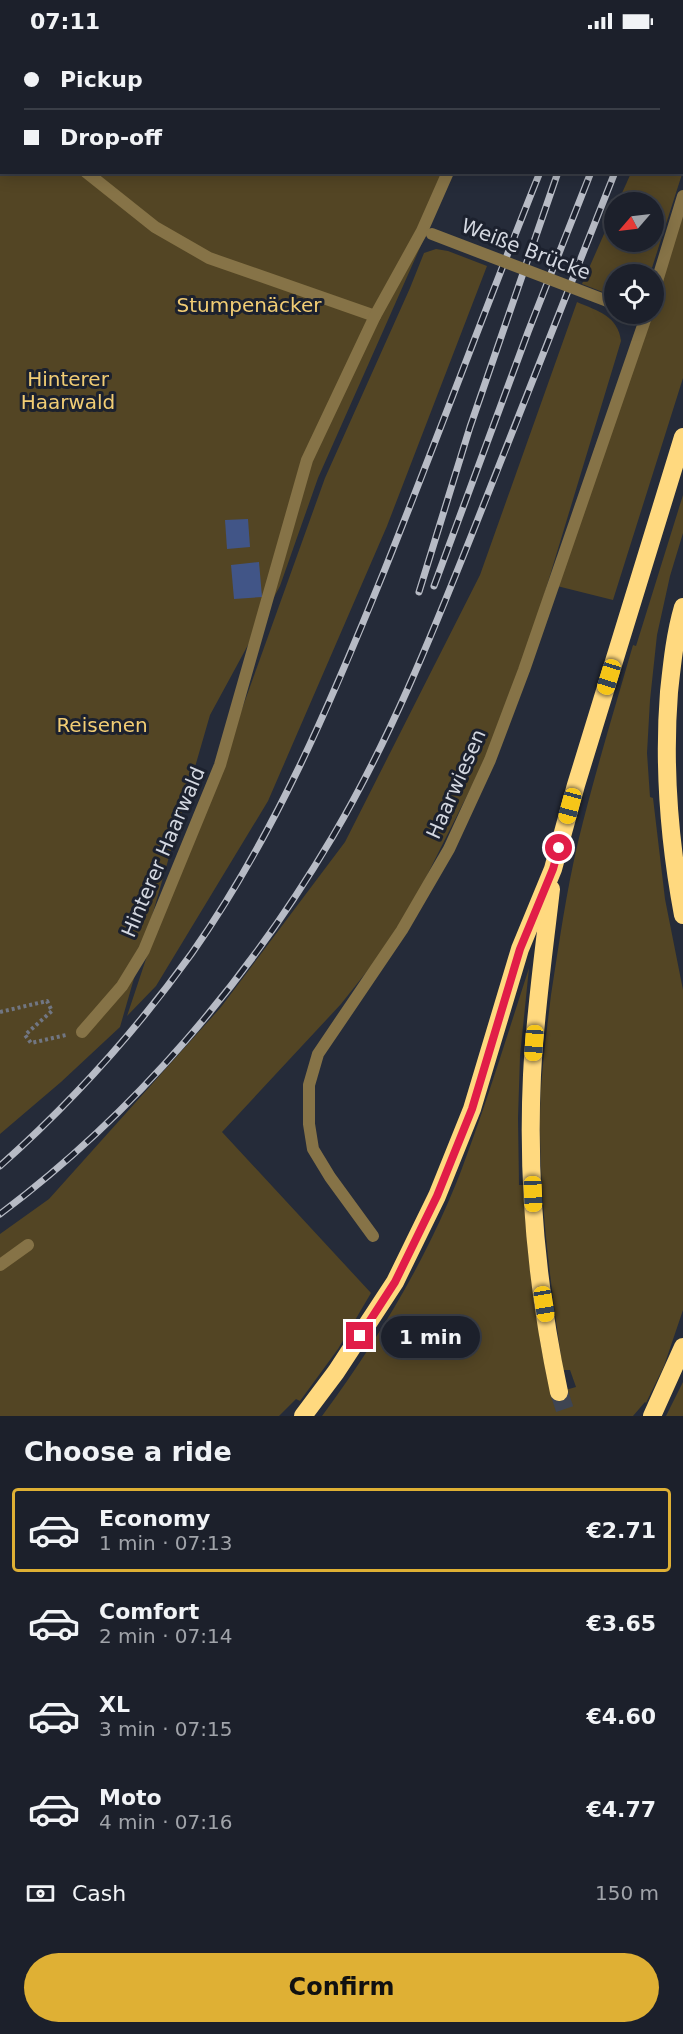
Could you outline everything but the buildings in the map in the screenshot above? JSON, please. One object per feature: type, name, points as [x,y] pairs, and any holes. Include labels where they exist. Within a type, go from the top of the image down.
[{"type":"highway","points":[[303,1416],[336,1372],[395,1282],[437,1196],[472,1109],[520,949],[553,869],[576,785],[683,437]]},
{"type":"highway","points":[[683,607],[672,666],[666,749],[669,824],[683,915]]},
{"type":"highway","points":[[553,869],[535,1026],[531,1127],[537,1249],[551,1354],[560,1392]]},
{"type":"highway","points":[[654,1413],[683,1347]]},
{"type":"lane","points":[[89,174],[155,227],[209,258],[375,316]]},
{"type":"lane","name":"Hinterer Haarwald","points":[[82,1032],[122,986],[144,950],[220,765],[307,460],[375,316],[427,233],[447,174]]},
{"type":"lane","points":[[662,264],[683,196]]},
{"type":"lane","name":"Weiße Brücke","points":[[427,233],[604,300]]},
{"type":"lane","name":"Haarwiesen","points":[[373,1236],[330,1177],[314,1149],[309,1124],[309,1085],[318,1054],[408,920],[449,849],[490,760],[524,670],[641,324]]},
{"type":"lane","points":[[0,1265],[28,1245]]},
{"type":"path","points":[[0,1012],[47,1001],[52,1011],[25,1035],[31,1043],[82,1032]]},
{"type":"green space","points":[[0,174],[453,174],[318,478],[280,586],[210,715],[120,1027],[0,1134]]},
{"type":"green space","points":[[631,174],[682,174],[664,230],[664,192],[622,192]]},
{"type":"green space","points":[[683,212],[683,378],[613,600],[557,586],[648,324],[664,324],[664,273]]},
{"type":"green space","points":[[604,234],[604,252],[657,252],[653,264],[604,264],[604,293],[582,284]]},
{"type":"green space","points":[[436,249],[448,251],[487,266],[387,526],[268,801],[156,986],[127,1016],[154,935],[197,834],[325,478],[424,253]]},
{"type":"green space","points":[[577,302],[604,315],[604,324],[614,324],[621,341],[508,714],[399,931],[341,1004],[222,1132],[371,1293],[338,1349],[300,1401],[296,1399],[279,1416],[0,1416],[0,1234],[49,1199],[221,1007],[345,842],[480,575]]},
{"type":"green space","points":[[683,495],[683,533],[670,576],[657,635],[647,753],[650,797],[653,798],[665,899],[683,990],[683,1310],[664,1366],[646,1403],[633,1416],[322,1416],[363,1358],[400,1298],[448,1204],[470,1146],[529,968],[520,1056],[519,1185],[523,1185],[533,1290],[540,1342],[551,1394],[576,1387],[570,1370],[563,1370],[544,1216],[540,1106],[547,1027],[566,899],[584,817],[633,645],[636,646]]},
{"type":"green space","points":[[683,1382],[683,1416],[666,1416]]},
{"type":"tunnel","points":[[559,1392],[567,1416]]},
{"type":"railway","points":[[0,1166],[78,1091],[126,1038],[192,953],[250,862],[299,767],[365,619],[539,174]]},
{"type":"railway","points":[[419,592],[470,427],[557,174]]},
{"type":"railway","points":[[434,586],[528,332],[590,174]]},
{"type":"railway","points":[[0,1214],[97,1133],[185,1042],[264,942],[333,836],[373,763],[425,650],[614,174]]},
{"type":"route","points":[[360,1336],[395,1282],[437,1196],[472,1109],[520,949],[553,869],[559,848]]},
{"type":"park label","name":"Stumpenäcker","points":[[249,305]]},
{"type":"park label","name":"Reisenen","points":[[102,725]]}]
